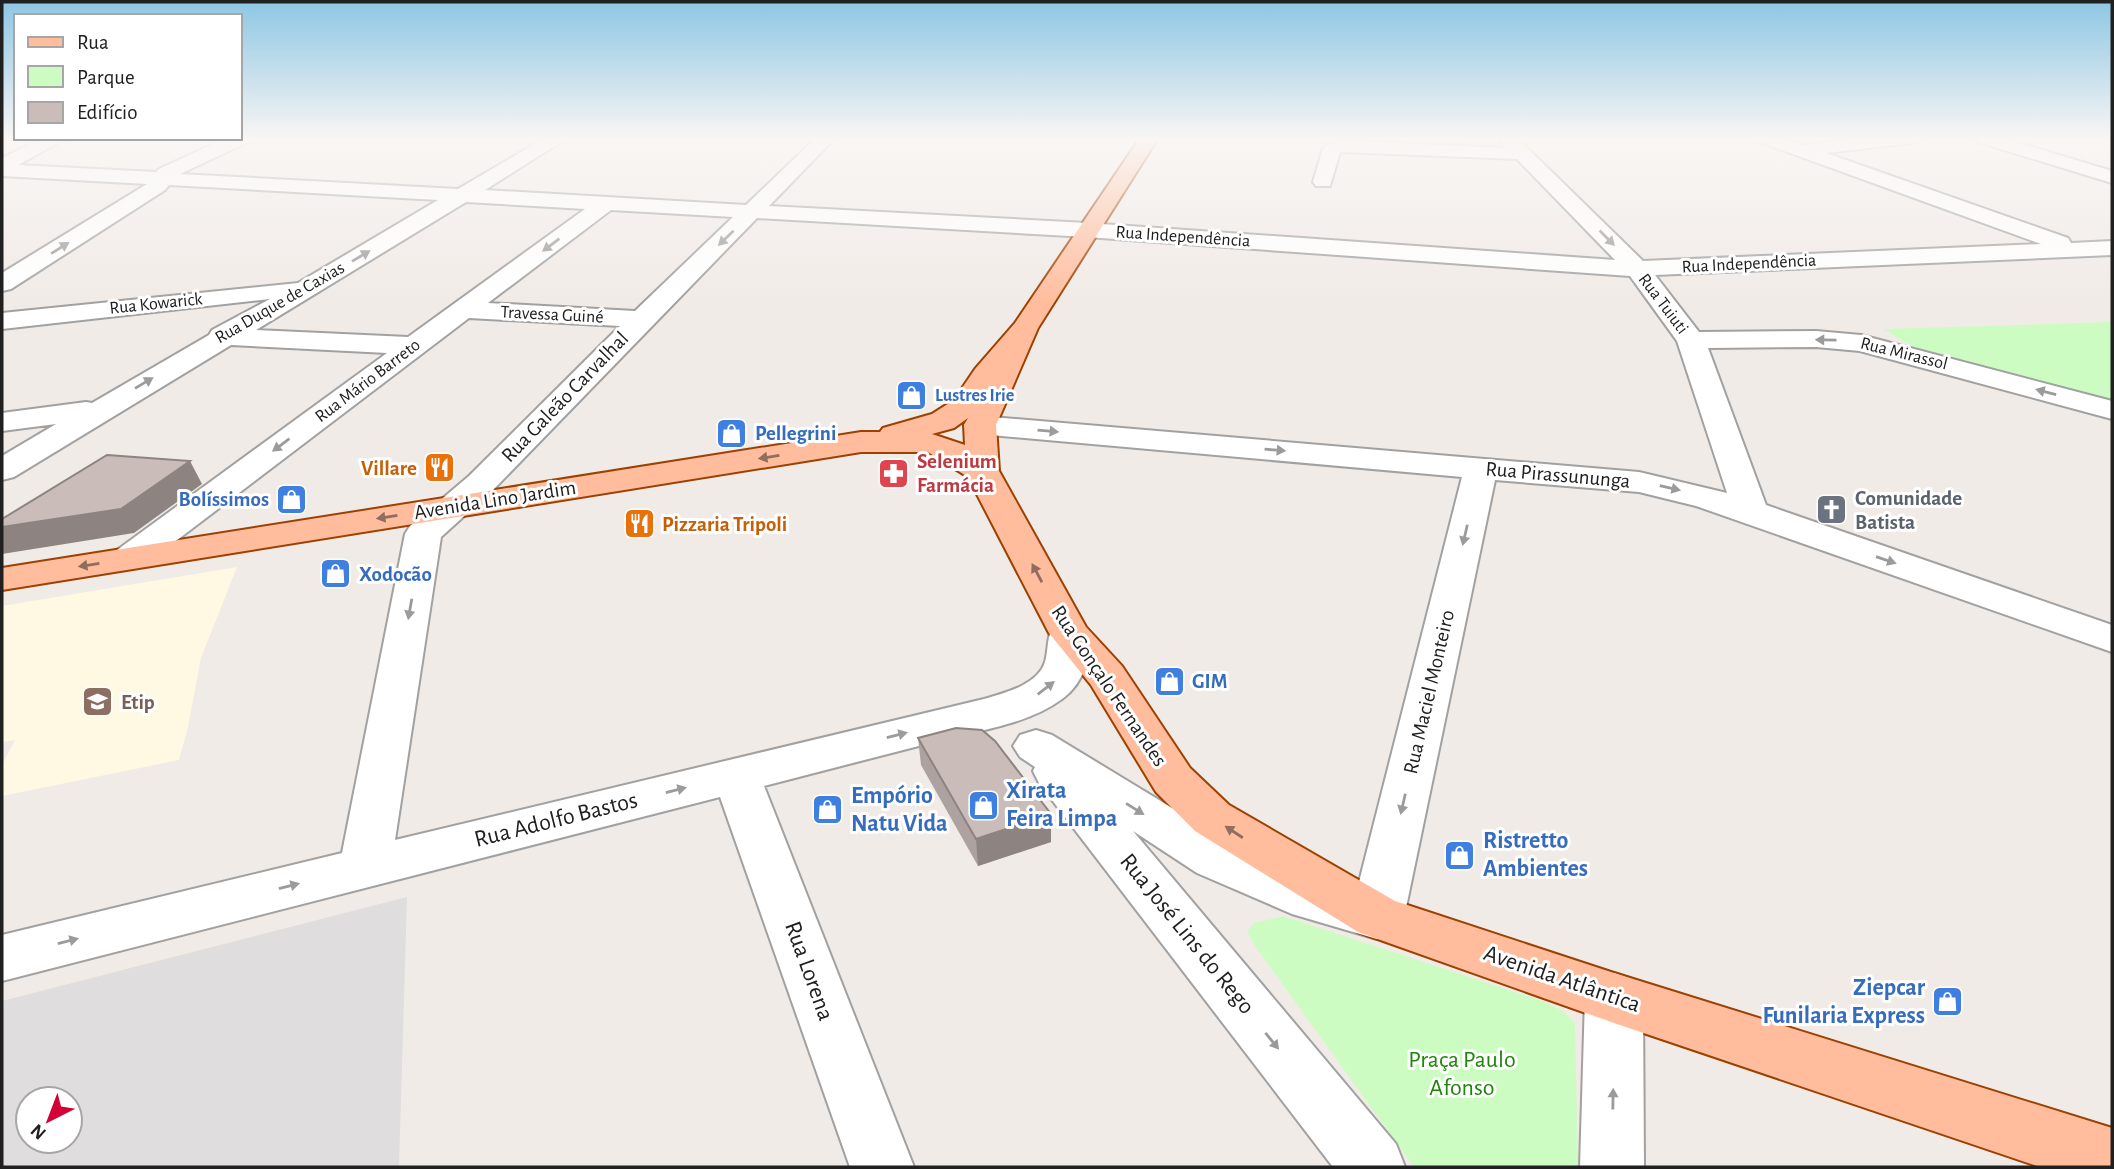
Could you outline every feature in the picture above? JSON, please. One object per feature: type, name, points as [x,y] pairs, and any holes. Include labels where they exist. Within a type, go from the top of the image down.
[{"type":"main road","name":"Rua Gonçalo Fernandes","points":[[861,442],[925,427],[956,414],[965,406],[985,375],[1025,327],[1112,193]]},
{"type":"main road","name":"Rua Gonçalo Fernandes","points":[[1025,327],[980,425],[982,471],[1069,633],[1107,676],[1160,762],[1189,797],[1234,833],[1377,917]]},
{"type":"main road","name":"Avenida Lino Jardim","points":[[2,579],[861,442],[907,441],[932,444],[953,452],[982,471]]},
{"type":"main road","name":"Avenida Atlântica","points":[[1377,917],[1614,998],[2112,1160]]},
{"type":"street","points":[[2,284],[148,193]]},
{"type":"street","name":"Rua Independência","points":[[405,193],[1087,230],[1637,269],[2112,248]]},
{"type":"street","name":"Rua Duque de Caxias","points":[[2,470],[222,336],[468,193]]},
{"type":"street","name":"Rua Galeão Carvalhal","points":[[365,867],[423,534],[481,483],[642,319],[772,193]]},
{"type":"street","name":"Rua Tuiuti","points":[[1562,193],[1637,269],[1691,340],[1751,512]]},
{"type":"street","points":[[1918,193],[2112,262]]},
{"type":"street","name":"Rua Mário Barreto","points":[[130,558],[605,204]]},
{"type":"street","name":"Rua Kowarick","points":[[2,321],[310,286]]},
{"type":"street","name":"Travessa Guiné","points":[[463,310],[642,319]]},
{"type":"street","points":[[222,336],[414,346]]},
{"type":"street","name":"Rua Mirassol","points":[[1691,340],[1816,340],[1861,343],[2112,410]]},
{"type":"street","points":[[2,422],[103,408]]},
{"type":"street","name":"Rua Pirassununga","points":[[980,425],[1639,482],[1707,498],[1751,512],[2112,639]]},
{"type":"street","name":"Rua Maciel Monteiro","points":[[1377,917],[1480,468]]},
{"type":"street","name":"Rua Adolfo Bastos","points":[[2,958],[989,713],[1034,697],[1053,683],[1066,663],[1069,633]]},
{"type":"street","name":"Rua José Lins do Rego","points":[[989,713],[1021,731],[1036,746],[1373,1167]]},
{"type":"street","name":"Avenida Atlântica","points":[[1036,746],[1215,859],[1311,899],[1377,917]]},
{"type":"street","name":"Rua Lorena","points":[[736,775],[882,1167]]},
{"type":"street","points":[[1612,1167],[1614,998]]},
{"type":"shaded area","name":"Etip","points":[[237,567],[201,658],[179,760],[2,796],[2,765],[15,740],[2,742],[2,606]]},
{"type":"shaded area","points":[[407,897],[399,1167],[2,1167],[2,1001]]},
{"type":"green space","points":[[2112,322],[2112,404],[1922,352],[1883,329]]},
{"type":"green space","name":"Praça Paulo Afonso","points":[[1283,916],[1543,1001],[1563,1011],[1575,1023],[1578,1167],[1414,1167],[1255,946],[1247,931],[1254,923]]},
{"type":"building","points":[[107,455],[190,461],[121,509],[2,527],[2,519]]},
{"type":"building","points":[[956,728],[982,730],[995,741],[1051,814],[976,839],[918,738]]},
{"type":"place","name":"Lustres Irie","points":[[912,396]]},
{"type":"place","name":"Pellegrini","points":[[732,433]]},
{"type":"place","name":"Villare","points":[[440,468]]},
{"type":"place","name":"Selenium Farmácia","points":[[894,473]]},
{"type":"place","name":"Bolíssimos","points":[[292,499]]},
{"type":"place","name":"Comunidade Batista","points":[[1832,510]]},
{"type":"place","name":"Pizzaria Tripoli","points":[[639,524]]},
{"type":"place","name":"Xodocão","points":[[336,574]]},
{"type":"place","name":"GIM","points":[[1169,681]]},
{"type":"place","name":"Etip","points":[[98,702]]},
{"type":"place","name":"Xirata Feira Limpa","points":[[983,805]]},
{"type":"place","name":"Empório Natu Vida","points":[[828,810]]},
{"type":"place","name":"Ristretto Ambientes","points":[[1460,855]]},
{"type":"place","name":"Ziepcar Funilaria Express","points":[[1948,1002]]}]
